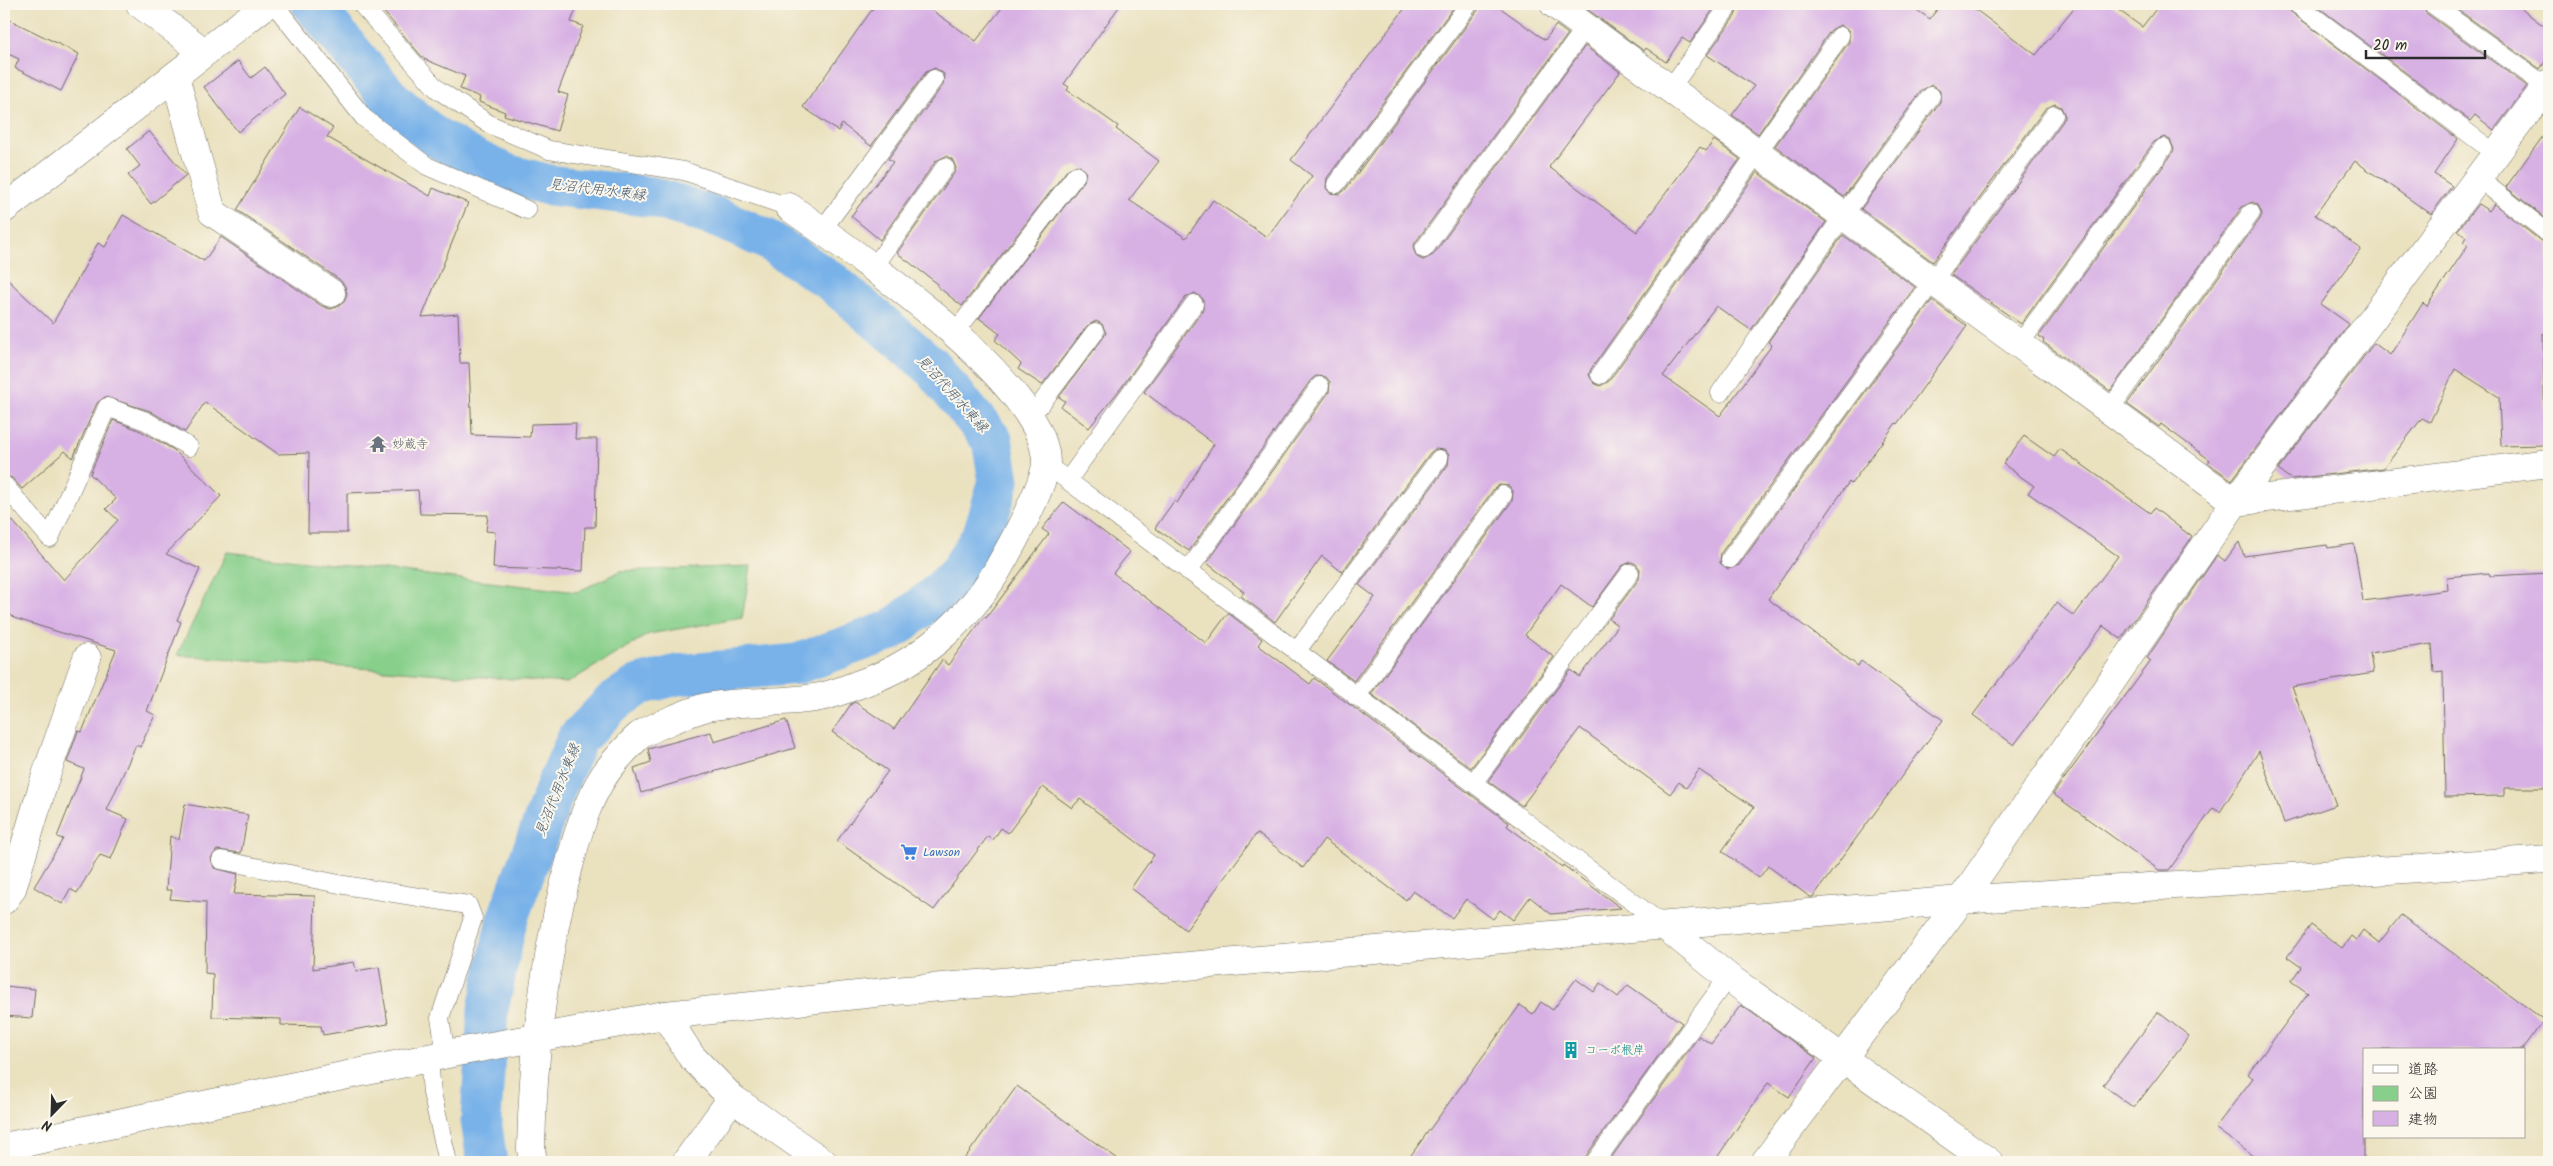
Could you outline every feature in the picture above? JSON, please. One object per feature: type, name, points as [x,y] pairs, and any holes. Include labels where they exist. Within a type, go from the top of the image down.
[{"type":"street","points":[[140,4],[204,52]]},
{"type":"street","points":[[4,208],[267,4]]},
{"type":"street","points":[[1554,4],[2234,502],[2549,463]]},
{"type":"street","points":[[175,76],[212,212],[331,293]]},
{"type":"street","points":[[1765,1162],[1961,900],[2234,502],[2548,85]]},
{"type":"street","points":[[533,1162],[531,1149],[533,1071],[525,1039],[576,841],[594,793],[613,763],[641,734],[704,707],[820,696],[870,681],[906,661],[941,637],[974,604],[995,575],[1021,527],[1057,472],[1027,412],[993,367],[874,267],[789,207]]},
{"type":"street","points":[[4,900],[12,889],[46,775],[87,658]]},
{"type":"street","points":[[4,1147],[444,1055],[665,1014],[895,990],[1961,900],[2549,859]]},
{"type":"street","points":[[1665,926],[1728,977],[1841,1059],[1989,1162]]},
{"type":"street","points":[[665,1014],[691,1056],[732,1098],[823,1162]]},
{"type":"street","points":[[686,1162],[732,1098]]},
{"type":"lane","points":[[274,4],[364,118],[427,166],[527,210]]},
{"type":"lane","points":[[360,4],[437,89],[489,124],[549,150],[684,171],[789,207]]},
{"type":"lane","points":[[1336,184],[1469,4]]},
{"type":"lane","points":[[2297,4],[2496,154]]},
{"type":"lane","points":[[2432,4],[2548,85]]},
{"type":"lane","points":[[1670,89],[1726,10]]},
{"type":"lane","points":[[1424,249],[1586,27]]},
{"type":"lane","points":[[1600,375],[1840,36]]},
{"type":"lane","points":[[822,230],[934,79]]},
{"type":"lane","points":[[1720,393],[1843,216],[1931,96]]},
{"type":"lane","points":[[1730,560],[2054,115]]},
{"type":"lane","points":[[2019,345],[2163,148]]},
{"type":"lane","points":[[874,267],[945,167]]},
{"type":"lane","points":[[954,334],[1076,175]]},
{"type":"lane","points":[[2478,178],[2549,234]]},
{"type":"lane","points":[[2109,410],[2251,213]]},
{"type":"lane","points":[[1194,304],[1057,472],[1665,926]]},
{"type":"lane","points":[[1027,412],[1040,405],[1095,332]]},
{"type":"lane","points":[[1188,571],[1320,386]]},
{"type":"lane","points":[[4,485],[50,538],[108,407],[146,421],[190,447]]},
{"type":"lane","points":[[1296,652],[1439,459]]},
{"type":"lane","points":[[1356,696],[1504,496]]},
{"type":"lane","points":[[1474,784],[1630,573]]},
{"type":"lane","points":[[221,860],[344,885],[468,904],[473,918],[440,1018],[444,1055],[432,1093],[448,1162]]},
{"type":"lane","points":[[1595,1162],[1728,977]]},
{"type":"green space","points":[[227,552],[577,592],[620,571],[751,566],[742,618],[649,634],[567,683],[177,655]]},
{"type":"building","points":[[377,4],[578,4],[571,22],[583,26],[558,92],[568,95],[557,131],[504,115],[505,112],[479,102],[480,97],[460,89],[465,76],[424,59]]},
{"type":"building","points":[[876,4],[923,4],[976,41],[1005,4],[1121,4],[1064,84],[1069,87],[1067,90],[1118,126],[1116,129],[1159,161],[1129,200],[1186,238],[1213,200],[1267,237],[1312,176],[1291,160],[1408,4],[1456,4],[1327,178],[1326,188],[1330,193],[1340,194],[1345,190],[1478,10],[1479,4],[1495,4],[1545,40],[1556,25],[1568,34],[1415,243],[1413,248],[1417,257],[1423,260],[1433,255],[1585,46],[1620,72],[1549,167],[1637,232],[1700,147],[1706,151],[1714,140],[1740,159],[1591,369],[1589,375],[1594,383],[1600,386],[1609,381],[1757,172],[1826,222],[1751,330],[1716,306],[1663,376],[1720,416],[1772,345],[1768,342],[1843,235],[1915,287],[1721,553],[1720,563],[1728,569],[1739,565],[1932,300],[1967,326],[1897,424],[1851,484],[1849,482],[1768,599],[1858,666],[1861,661],[1943,720],[1813,897],[1810,897],[1768,866],[1759,878],[1722,851],[1754,807],[1699,770],[1686,788],[1679,782],[1670,794],[1580,728],[1522,806],[1488,781],[1571,670],[1580,677],[1618,626],[1609,619],[1639,579],[1640,569],[1636,564],[1631,562],[1622,566],[1592,607],[1561,584],[1525,635],[1554,657],[1471,768],[1371,694],[1512,501],[1513,491],[1509,486],[1499,485],[1494,489],[1354,681],[1327,661],[1375,597],[1359,585],[1448,465],[1449,455],[1445,450],[1435,449],[1430,453],[1342,572],[1322,556],[1275,622],[1241,596],[1244,592],[1207,563],[1329,392],[1330,382],[1326,377],[1316,376],[1311,380],[1189,551],[1155,528],[1174,501],[1177,503],[1214,444],[1144,392],[1203,310],[1203,299],[1195,293],[1185,298],[1121,388],[1089,428],[1061,407],[1065,401],[1059,397],[1106,333],[1102,324],[1096,321],[1087,326],[1042,385],[1018,369],[1021,364],[995,340],[1000,334],[979,318],[1084,181],[1086,171],[1078,165],[1068,169],[962,306],[937,286],[938,284],[897,253],[954,173],[956,168],[952,159],[946,156],[936,161],[880,240],[851,216],[893,162],[888,159],[943,85],[944,74],[935,68],[926,72],[871,146],[842,124],[838,131],[803,107]]},
{"type":"building","points":[[1580,4],[1717,4],[1690,43],[1682,38],[1666,62],[1646,48],[1644,51]]},
{"type":"building","points":[[1734,4],[1908,4],[1930,19],[1941,4],[1968,4],[2036,55],[2077,4],[2110,4],[2142,27],[2160,4],[2287,4],[2291,12],[2458,139],[2434,174],[2452,186],[2431,214],[2355,161],[2315,215],[2361,249],[2321,304],[2349,324],[2232,480],[2208,463],[2210,460],[2161,424],[2159,427],[2127,404],[2260,219],[2262,214],[2258,205],[2252,202],[2242,207],[2110,391],[2043,342],[2044,340],[2039,336],[2172,154],[2174,149],[2170,140],[2164,137],[2154,142],[2021,324],[1951,275],[2063,121],[2065,116],[2061,107],[2055,104],[2045,109],[1933,262],[1861,209],[1940,102],[1940,91],[1932,85],[1922,90],[1844,197],[1775,146],[1849,42],[1849,31],[1840,25],[1831,30],[1758,134],[1732,115],[1754,86],[1707,55],[1735,16],[1737,10]]},
{"type":"building","points":[[2314,4],[2422,4],[2426,13],[2527,86],[2494,130],[2475,115],[2470,121]]},
{"type":"building","points":[[2450,4],[2515,4],[2549,30],[2549,56],[2540,69]]},
{"type":"building","points":[[4,17],[79,54],[61,91],[15,68],[19,59],[4,52]]},
{"type":"building","points":[[238,61],[251,78],[265,67],[285,94],[238,132],[204,87]]},
{"type":"building","points":[[300,107],[333,128],[327,137],[430,196],[433,188],[468,203],[422,317],[458,314],[460,363],[469,363],[472,435],[530,437],[531,424],[576,423],[575,439],[597,439],[595,527],[585,527],[583,571],[493,568],[495,532],[486,531],[488,515],[420,514],[418,490],[347,493],[347,533],[308,533],[309,453],[278,454],[205,402],[185,432],[150,411],[105,397],[97,403],[73,458],[65,451],[22,489],[12,478],[4,475],[4,276],[53,323],[98,243],[105,247],[123,215],[204,261],[221,237],[322,306],[330,309],[344,302],[347,294],[345,286],[340,280],[237,210]]},
{"type":"building","points":[[2549,128],[2549,221],[2506,187]]},
{"type":"building","points":[[149,131],[186,175],[151,204],[128,175],[140,166],[127,149]]},
{"type":"building","points":[[2478,204],[2489,211],[2494,204],[2542,242],[2549,244],[2549,337],[2543,333],[2545,445],[2501,446],[2499,397],[2455,369],[2430,422],[2422,418],[2384,468],[2291,479],[2278,470],[2374,343],[2390,355],[2423,303],[2427,306],[2468,245],[2463,242],[2466,237],[2457,231]]},
{"type":"building","points":[[113,420],[141,431],[174,450],[221,496],[166,554],[200,569],[177,620],[181,622],[147,711],[155,715],[140,747],[136,745],[107,810],[128,819],[111,859],[100,855],[77,893],[70,889],[62,904],[34,887],[63,839],[57,837],[84,769],[67,762],[78,731],[82,732],[116,650],[14,618],[4,608],[4,511],[64,580],[118,520],[106,509],[116,499],[90,474]]},
{"type":"building","points":[[2024,436],[2054,457],[2060,449],[2150,513],[2154,508],[2192,537],[2121,639],[2103,626],[2014,745],[1973,715],[2056,603],[2074,616],[2118,556],[2028,493],[2034,486],[2003,464]]},
{"type":"building","points":[[1064,502],[1130,552],[1113,573],[1206,643],[1228,613],[1262,639],[1258,645],[1310,684],[1314,678],[1509,823],[1507,826],[1621,908],[1551,914],[1530,897],[1513,920],[1500,910],[1493,919],[1466,899],[1452,918],[1413,891],[1406,900],[1324,839],[1303,868],[1257,833],[1186,930],[1131,888],[1154,855],[1080,799],[1072,808],[1043,787],[1008,833],[1001,828],[993,840],[988,836],[934,910],[837,841],[888,771],[832,732],[851,704],[855,702],[894,729],[942,660],[948,665],[1049,534],[1042,529]]},
{"type":"building","points":[[2239,542],[2244,556],[2327,545],[2328,548],[2354,544],[2363,601],[2448,590],[2447,577],[2489,573],[2490,576],[2549,573],[2549,788],[2504,788],[2504,796],[2445,797],[2443,671],[2434,672],[2432,644],[2370,653],[2373,673],[2292,687],[2336,805],[2284,823],[2259,751],[2220,812],[2213,808],[2169,870],[2159,870],[2053,794],[2151,661],[2147,658],[2217,555],[2225,561]]},
{"type":"building","points":[[786,720],[795,748],[641,793],[634,768],[651,762],[648,749],[711,732],[714,742]]},
{"type":"building","points":[[185,804],[248,815],[241,853],[217,850],[211,858],[214,868],[238,874],[234,894],[315,896],[313,969],[354,962],[356,971],[379,967],[388,1024],[323,1035],[321,1026],[281,1025],[281,1019],[212,1017],[213,974],[205,973],[206,902],[170,899],[172,890],[166,890],[170,836],[179,840]]},
{"type":"building","points":[[2401,915],[2544,1020],[2523,1048],[2363,1048],[2364,1162],[2261,1162],[2215,1128],[2253,1078],[2248,1074],[2308,993],[2291,981],[2301,967],[2287,957],[2311,925],[2342,948],[2351,936],[2356,940],[2363,930],[2379,943]]},
{"type":"building","name":"コーポ根岸","points":[[1576,979],[1594,992],[1600,983],[1618,997],[1628,985],[1682,1023],[1586,1156],[1585,1162],[1406,1162],[1520,1005],[1533,1014],[1541,1002],[1553,1010]]},
{"type":"building","points":[[4,986],[35,989],[32,1018],[4,1016]]},
{"type":"building","points":[[1741,1005],[1816,1058],[1789,1097],[1768,1083],[1714,1162],[1608,1162],[1699,1036],[1711,1044]]},
{"type":"building","points":[[2158,1012],[2189,1036],[2134,1108],[2103,1085]]},
{"type":"building","points":[[1017,1086],[1122,1162],[962,1162]]},
{"type":"waterway","name":"見沼代用水東縁","points":[[312,4],[389,97],[432,135],[470,157],[509,175],[549,185],[653,197],[719,218],[768,240],[832,282],[930,365],[992,440],[999,481],[983,534],[958,574],[934,597],[892,630],[797,664],[677,675],[639,685],[613,702],[577,739],[556,787],[507,920],[488,1009],[481,1120],[487,1162]]},
{"type":"place","name":"妙蔵寺","points":[[378,444]]},
{"type":"place","name":"Lawson","points":[[909,852]]},
{"type":"place","name":"コーポ根岸","points":[[1571,1050]]}]
